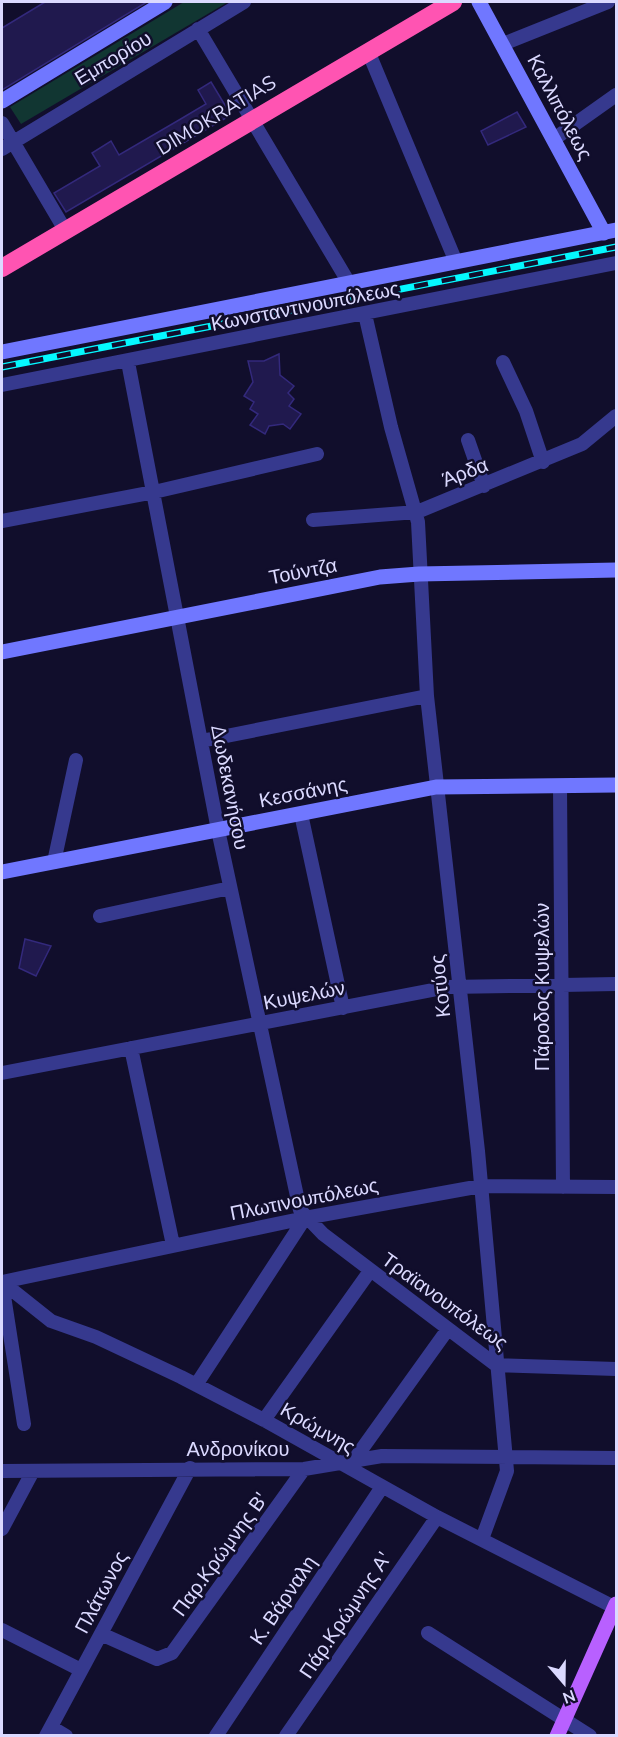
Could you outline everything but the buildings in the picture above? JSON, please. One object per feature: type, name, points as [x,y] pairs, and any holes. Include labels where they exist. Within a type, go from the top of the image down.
[{"type":"highway","name":"DIMOKRATIAS","points":[[2,268],[453,2]]},
{"type":"main road","points":[[557,1736],[616,1607]]},
{"type":"street","points":[[2,101],[165,2]]},
{"type":"street","name":"Εμπορίου","points":[[7,146],[244,2]]},
{"type":"street","name":"Καλλιπόλεως","points":[[479,2],[554,139],[610,232]]},
{"type":"street","points":[[503,44],[608,2]]},
{"type":"street","points":[[198,29],[250,120],[349,283]]},
{"type":"street","points":[[368,51],[456,262]]},
{"type":"street","points":[[554,139],[616,95]]},
{"type":"street","points":[[2,123],[7,146],[65,230]]},
{"type":"street","points":[[2,352],[610,232]]},
{"type":"street","name":"Κωνσταντινουπόλεως","points":[[2,385],[365,315],[616,263]]},
{"type":"street","name":"Κοτύος","points":[[365,315],[391,427],[417,512],[427,696],[481,1186],[507,1471],[482,1539]]},
{"type":"street","name":"Δωδεκανήσου","points":[[128,362],[218,830],[297,1202],[304,1218]]},
{"type":"street","points":[[503,362],[526,411],[543,462]]},
{"type":"street","name":"Άρδα","points":[[313,520],[417,512],[543,462],[589,440],[616,416]]},
{"type":"street","points":[[468,440],[484,486]]},
{"type":"street","points":[[2,521],[154,492],[317,454]]},
{"type":"street","name":"Τούντζα","points":[[2,652],[380,577],[419,574],[616,570]]},
{"type":"street","points":[[201,741],[427,696]]},
{"type":"street","points":[[54,862],[76,760]]},
{"type":"street","name":"Πάροδος Κυψελών","points":[[560,786],[563,1187]]},
{"type":"street","name":"Κεσσάνης","points":[[2,872],[436,787],[616,786]]},
{"type":"street","points":[[301,814],[343,1008]]},
{"type":"street","points":[[100,916],[230,888]]},
{"type":"street","name":"Κυψελών","points":[[2,1073],[459,986],[616,984]]},
{"type":"street","points":[[131,1048],[173,1245]]},
{"type":"street","name":"Πλωτινουπόλεως","points":[[2,1282],[304,1218],[481,1186],[616,1187]]},
{"type":"street","points":[[196,1385],[304,1218]]},
{"type":"street","name":"Τραϊανουπόλεως","points":[[304,1218],[370,1271],[496,1365],[616,1369]]},
{"type":"street","points":[[264,1420],[370,1271]]},
{"type":"street","points":[[2,1282],[24,1424]]},
{"type":"street","name":"Κρώμνης","points":[[2,1282],[51,1321],[96,1337],[196,1385],[348,1462],[382,1487],[436,1517],[616,1607]]},
{"type":"street","points":[[348,1462],[448,1329]]},
{"type":"street","name":"Ανδρονίκου","points":[[2,1471],[304,1469],[382,1456],[505,1455],[616,1458]]},
{"type":"street","name":"Πλάτωνος","points":[[48,1731],[190,1468]]},
{"type":"street","name":"Παρ.Κρώμνης Β'","points":[[101,1634],[157,1659],[172,1653],[304,1469]]},
{"type":"street","points":[[2,1528],[33,1471]]},
{"type":"street","name":"Κ. Βάρναλη","points":[[216,1736],[382,1487]]},
{"type":"street","name":"Πάρ.Κρώμνης Α'","points":[[286,1736],[436,1517]]},
{"type":"street","points":[[2,1630],[81,1670]]},
{"type":"street","points":[[428,1633],[590,1736]]},
{"type":"street","points":[[48,1731],[66,1736]]},
{"type":"green space","points":[[184,2],[228,2],[21,124],[10,107]]},
{"type":"railway","points":[[2,367],[616,247]]}]
